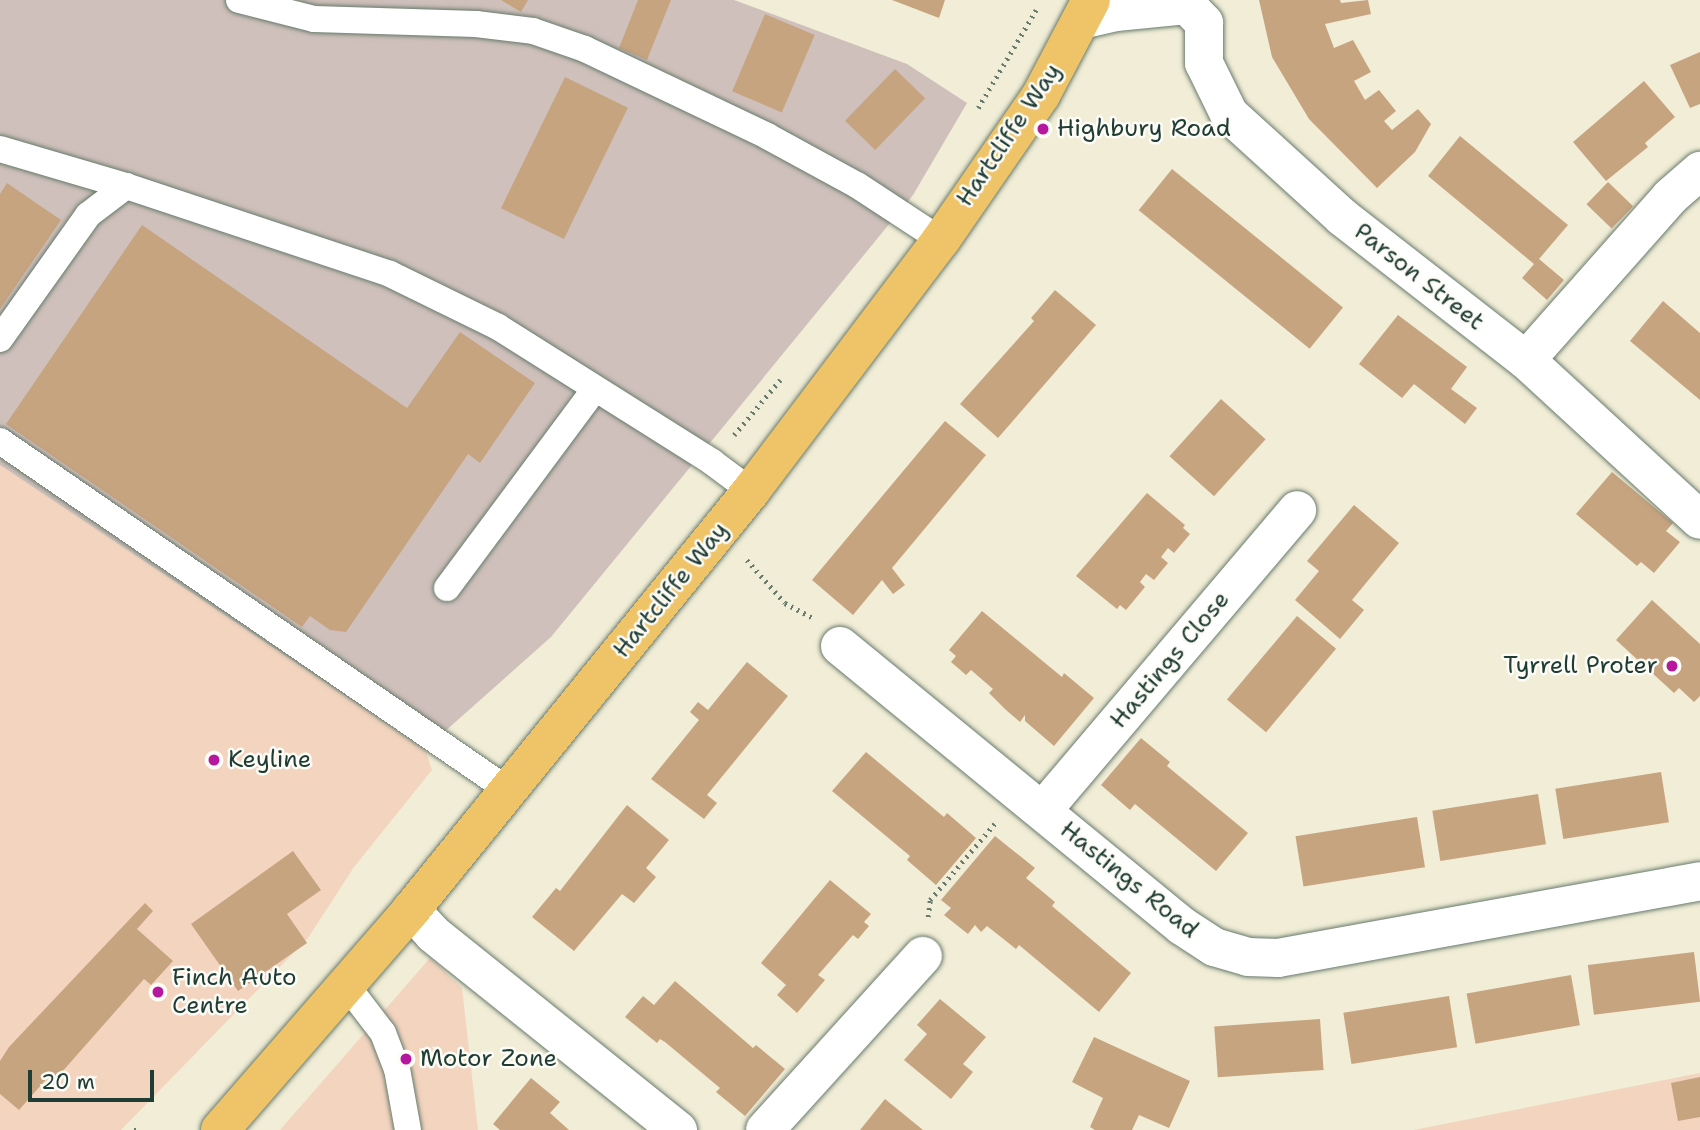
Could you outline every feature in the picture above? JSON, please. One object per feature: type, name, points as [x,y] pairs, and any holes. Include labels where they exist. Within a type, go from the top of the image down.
[{"type":"highway","name":"Hartcliffe Way","points":[[220,1130],[411,910],[751,491],[942,240],[1041,95],[1086,10]]},
{"type":"street","name":"Parson Street","points":[[1086,10],[1116,12],[1185,3],[1204,23],[1203,62],[1228,114],[1342,217],[1526,360],[1700,520]]},
{"type":"street","points":[[1526,360],[1670,197],[1700,171]]},
{"type":"street","name":"Hastings Close","points":[[1031,801],[1297,510]]},
{"type":"street","name":"Hastings Road","points":[[840,646],[1182,926],[1214,947],[1248,957],[1278,958],[1700,881]]},
{"type":"street","points":[[411,910],[433,934],[678,1130]]},
{"type":"street","points":[[765,1130],[923,956]]},
{"type":"lane","points":[[239,0],[314,19],[436,22],[533,31],[585,49],[767,136],[857,185],[942,240]]},
{"type":"lane","points":[[0,149],[126,186],[390,274],[498,327],[751,491]]},
{"type":"lane","points":[[0,339],[88,215],[126,186]]},
{"type":"lane","points":[[447,588],[595,388]]},
{"type":"lane","points":[[0,441],[508,790]]},
{"type":"lane","points":[[347,986],[383,1033],[397,1069],[408,1130]]},
{"type":"path","points":[[741,555],[785,603],[813,618],[840,646]]},
{"type":"path","points":[[923,956],[930,900],[1031,801]]},
{"type":"shaded area","points":[[0,0],[734,0],[907,64],[967,103],[913,195],[551,637],[425,749],[0,465]]},
{"type":"shaded area","name":"Keyline","points":[[0,465],[425,749],[432,770],[354,867],[308,938],[121,1130],[0,1130]]},
{"type":"shaded area","name":"Motor Zone","points":[[430,958],[462,988],[478,1130],[280,1130]]},
{"type":"shaded area","points":[[1700,1073],[1700,1130],[1414,1130]]},
{"type":"building","points":[[501,0],[528,0],[521,12]]},
{"type":"building","points":[[638,0],[671,0],[647,60],[619,48]]},
{"type":"building","points":[[892,0],[945,0],[939,18]]},
{"type":"building","points":[[1259,0],[1340,0],[1341,3],[1368,0],[1371,14],[1325,24],[1334,48],[1353,40],[1371,72],[1354,81],[1365,100],[1379,90],[1396,111],[1384,121],[1392,130],[1418,109],[1431,124],[1415,152],[1377,188],[1309,119],[1272,57]]},
{"type":"building","points":[[765,14],[815,35],[782,112],[732,91]]},
{"type":"building","points":[[1700,52],[1700,104],[1690,108],[1670,65]]},
{"type":"building","points":[[895,69],[925,98],[875,150],[845,121]]},
{"type":"building","points":[[565,77],[628,108],[564,239],[501,208]]},
{"type":"building","points":[[1644,81],[1675,117],[1645,143],[1648,147],[1606,181],[1573,142]]},
{"type":"building","points":[[1460,136],[1568,225],[1539,259],[1564,280],[1547,300],[1522,278],[1534,264],[1428,176]]},
{"type":"building","points":[[1172,169],[1343,307],[1310,349],[1139,210]]},
{"type":"building","points":[[1608,182],[1633,206],[1612,229],[1586,204]]},
{"type":"building","points":[[7,183],[61,220],[0,309],[0,194]]},
{"type":"building","points":[[142,225],[407,408],[460,332],[535,383],[480,463],[468,454],[346,632],[330,630],[310,616],[302,627],[6,424]]},
{"type":"building","points":[[1055,290],[1096,325],[998,438],[960,404],[1034,321],[1031,318]]},
{"type":"building","points":[[1663,301],[1700,333],[1700,400],[1630,341]]},
{"type":"building","points":[[1398,315],[1467,367],[1451,389],[1477,408],[1465,424],[1414,384],[1402,398],[1359,364]]},
{"type":"building","points":[[1221,399],[1266,439],[1214,496],[1169,456]]},
{"type":"building","points":[[945,421],[986,455],[892,568],[905,585],[893,594],[882,580],[853,615],[812,580]]},
{"type":"building","points":[[1612,472],[1673,523],[1666,531],[1680,542],[1654,573],[1641,562],[1637,566],[1576,514]]},
{"type":"building","points":[[1147,493],[1185,525],[1183,528],[1190,534],[1174,553],[1168,548],[1161,557],[1168,563],[1154,580],[1146,574],[1140,582],[1145,587],[1126,610],[1120,605],[1117,609],[1076,576]]},
{"type":"building","points":[[1354,505],[1399,543],[1352,600],[1364,610],[1340,639],[1295,600],[1319,571],[1307,561]]},
{"type":"building","name":"Tyrrell Proter","points":[[1652,600],[1700,644],[1700,696],[1694,702],[1679,688],[1674,693],[1616,640]]},
{"type":"building","points":[[982,611],[1062,677],[1064,673],[1094,698],[1054,746],[1025,721],[1025,715],[1020,722],[1006,710],[989,693],[993,689],[971,670],[966,675],[951,662],[956,656],[949,650]]},
{"type":"building","points":[[1297,616],[1336,649],[1266,732],[1227,699]]},
{"type":"building","points":[[747,662],[788,696],[707,795],[717,803],[704,819],[651,779],[699,720],[690,712],[698,702],[708,710]]},
{"type":"building","points":[[1141,738],[1170,762],[1167,766],[1248,833],[1216,871],[1135,804],[1130,810],[1101,785]]},
{"type":"building","points":[[866,752],[944,817],[947,813],[976,838],[936,885],[907,860],[910,856],[832,791]]},
{"type":"building","points":[[1661,772],[1669,822],[1563,839],[1555,789]]},
{"type":"building","points":[[1538,794],[1546,844],[1440,861],[1432,811]]},
{"type":"building","points":[[627,805],[669,840],[646,868],[656,877],[634,903],[622,894],[574,951],[532,917],[556,888],[560,891]]},
{"type":"building","points":[[1417,817],[1425,867],[1303,887],[1296,836]]},
{"type":"building","points":[[995,836],[1035,868],[1026,878],[1055,902],[1052,906],[1131,973],[1099,1012],[1019,945],[1016,949],[987,926],[981,932],[975,925],[968,934],[944,915],[951,908],[941,900]]},
{"type":"building","points":[[293,851],[321,890],[287,914],[307,943],[238,991],[191,924]]},
{"type":"building","points":[[830,880],[871,914],[864,922],[869,926],[858,939],[853,935],[818,975],[825,980],[797,1013],[777,995],[786,985],[761,963]]},
{"type":"building","points":[[145,903],[153,911],[137,929],[173,961],[151,985],[144,979],[54,1081],[49,1076],[19,1110],[0,1094],[0,1061],[9,1047]]},
{"type":"building","points":[[1694,952],[1700,1002],[1594,1015],[1588,965]]},
{"type":"building","points":[[1571,975],[1580,1025],[1475,1044],[1467,993]]},
{"type":"building","points":[[675,981],[753,1048],[756,1045],[785,1069],[745,1116],[716,1092],[720,1088],[665,1042],[660,1039],[657,1043],[625,1017],[643,996],[654,1005]]},
{"type":"building","points":[[1449,996],[1457,1047],[1351,1064],[1343,1013]]},
{"type":"building","points":[[940,999],[986,1037],[963,1064],[973,1072],[951,1099],[904,1060],[927,1034],[917,1025]]},
{"type":"building","points":[[1320,1019],[1324,1070],[1218,1077],[1214,1026]]},
{"type":"building","points":[[1094,1037],[1190,1081],[1169,1128],[1139,1115],[1132,1130],[1095,1130],[1090,1127],[1103,1098],[1072,1082]]},
{"type":"building","points":[[1700,1077],[1700,1117],[1678,1121],[1671,1083]]},
{"type":"building","points":[[531,1078],[560,1102],[550,1113],[569,1130],[500,1130],[493,1124]]},
{"type":"building","points":[[885,1099],[923,1130],[860,1130]]},
{"type":"place","name":"Highbury Road","points":[[1043,129]]},
{"type":"place","name":"Tyrrell Proter","points":[[1672,666]]},
{"type":"place","name":"Keyline","points":[[214,760]]},
{"type":"place","name":"Finch Auto Centre","points":[[158,992]]},
{"type":"place","name":"Motor Zone","points":[[406,1059]]}]
